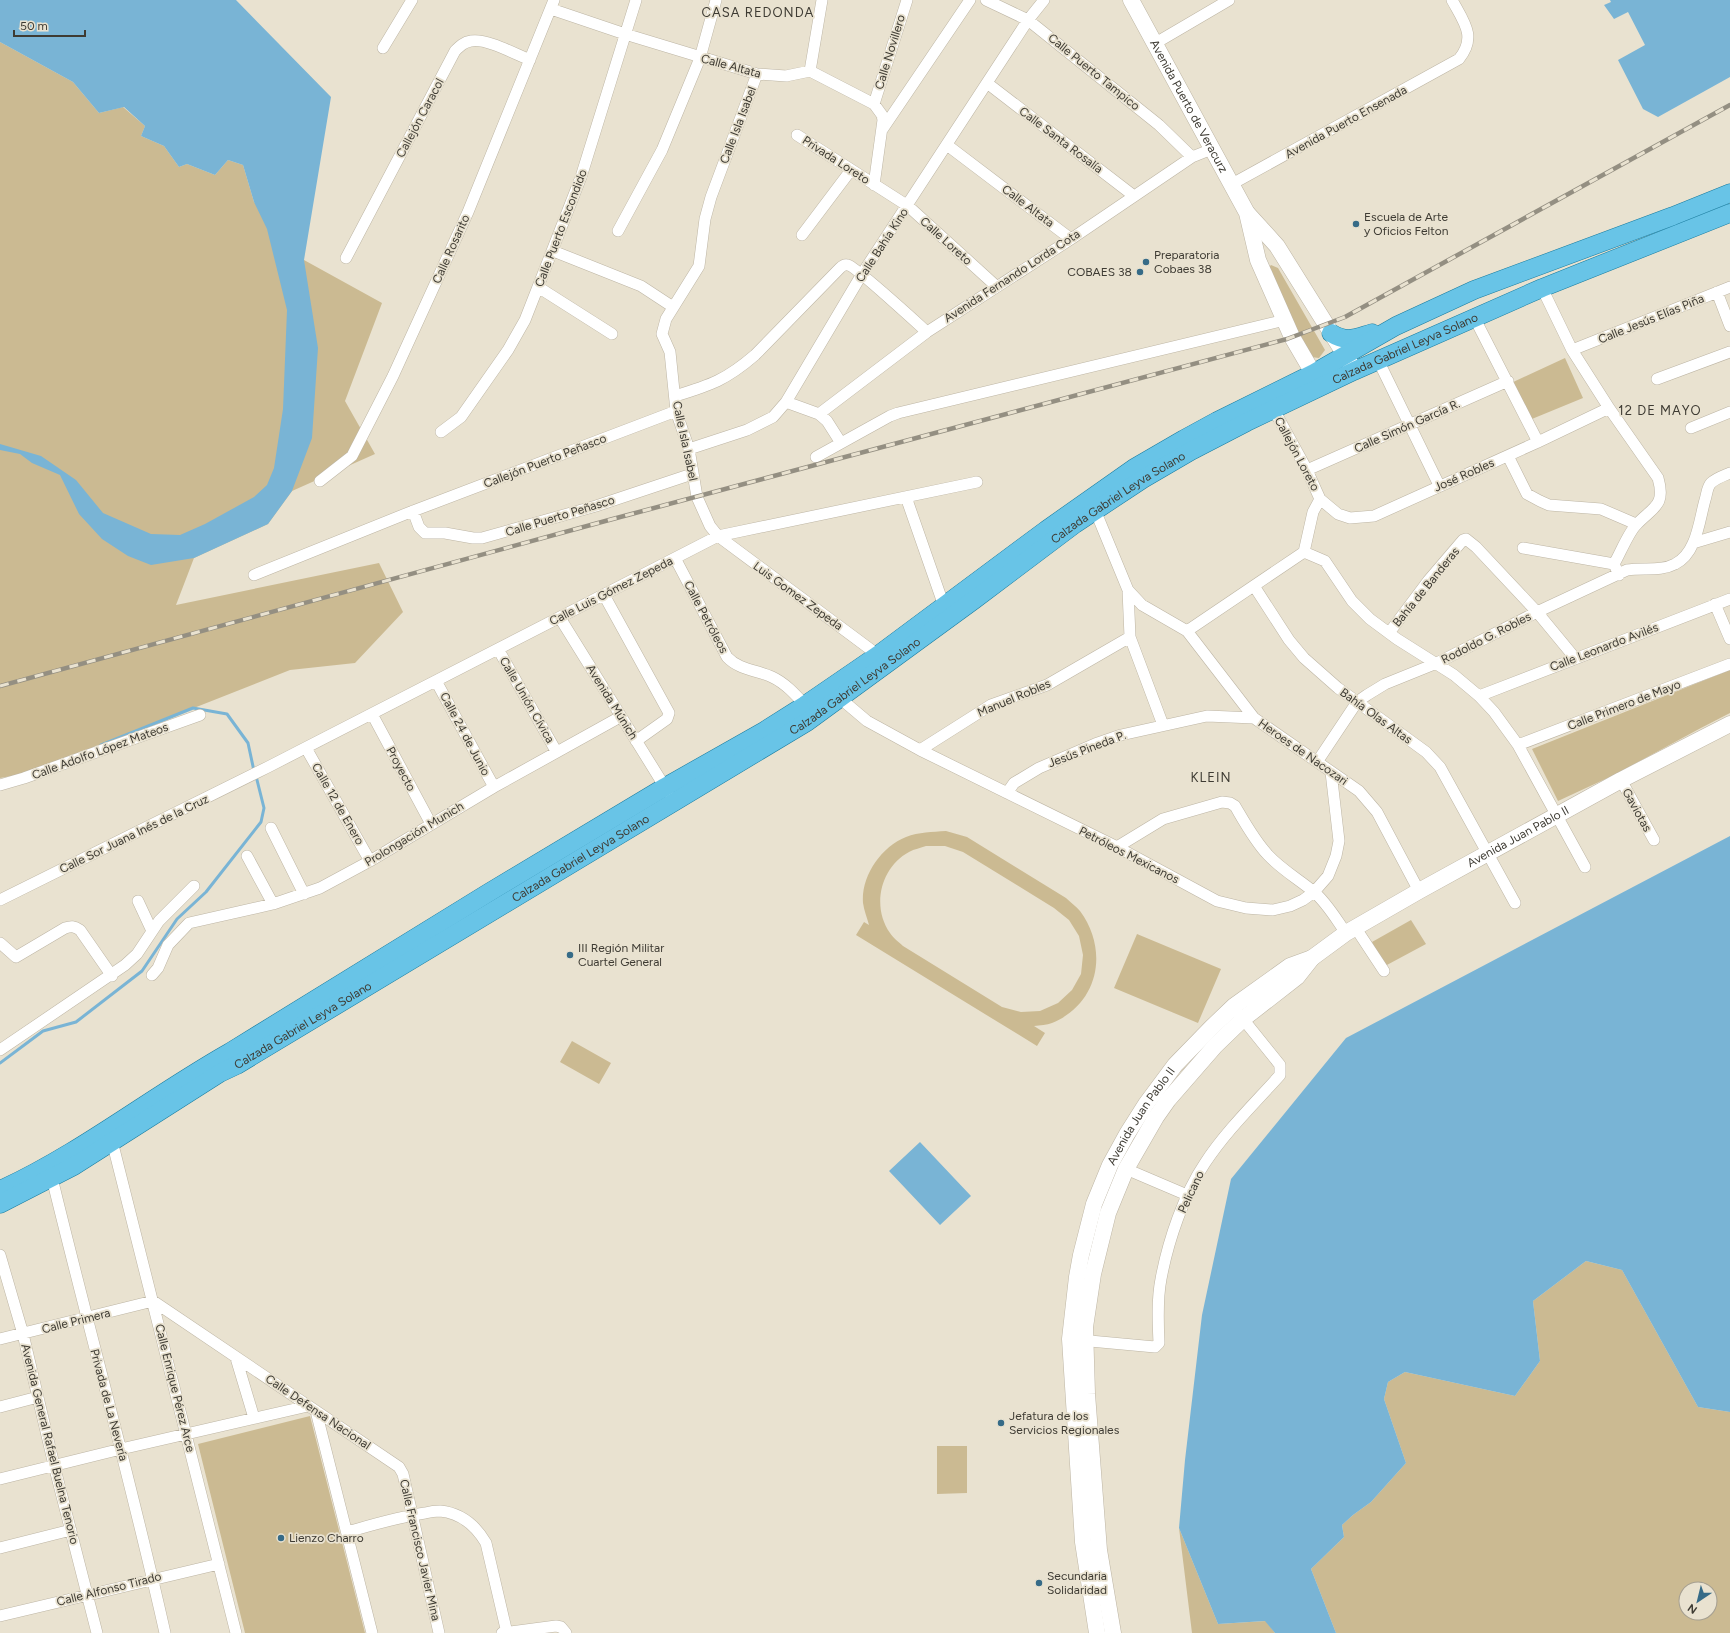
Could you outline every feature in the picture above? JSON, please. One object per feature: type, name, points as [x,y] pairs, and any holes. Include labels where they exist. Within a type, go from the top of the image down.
[{"type":"main road","name":"Avenida Puerto de Veracurz","points":[[1131,0],[1247,213],[1258,260],[1292,337],[1318,380]]},
{"type":"main road","name":"Calzada Gabriel Leyva Solano","points":[[403,956],[675,802],[807,722],[1095,510],[1143,478],[1191,451],[1274,410],[1318,380],[1345,356],[1396,326],[1474,290],[1673,216],[1730,193]]},
{"type":"main road","name":"Avenida Puerto de Veracurz","points":[[1247,213],[1277,246],[1354,371]]},
{"type":"main road","name":"Calzada Gabriel Leyva Solano","points":[[0,1204],[52,1178],[196,1071],[233,1059],[403,956],[665,787],[764,731],[805,705],[878,655],[1046,530],[1134,468],[1217,421],[1318,380],[1354,371],[1475,319],[1542,288],[1730,213]]},
{"type":"main road","points":[[1331,333],[1341,339],[1350,339],[1396,326]]},
{"type":"main road","name":"Avenida Juan Pablo II","points":[[1097,1633],[1102,1616],[1099,1550],[1078,1339],[1077,1277],[1094,1204],[1110,1165],[1146,1104],[1175,1065],[1210,1028],[1239,1013],[1297,977],[1312,958],[1351,930],[1621,780],[1730,724]]},
{"type":"main road","name":"Avenida Juan Pablo II","points":[[1078,1339],[1108,1213],[1126,1169],[1141,1141],[1168,1100],[1215,1046],[1239,1013]]},
{"type":"main road","name":"Calzada Gabriel Leyva Solano","points":[[0,1190],[111,1135]]},
{"type":"main road","name":"Avenida Juan Pablo II","points":[[1102,1616],[1113,1633]]},
{"type":"street","points":[[383,48],[412,0]]},
{"type":"street","name":"Calle Puerto Escondido","points":[[441,432],[461,417],[508,350],[525,320],[581,177],[636,0]]},
{"type":"street","points":[[618,231],[662,150],[700,58],[716,0]]},
{"type":"street","points":[[822,0],[810,71],[874,104],[882,115],[882,131],[874,185]]},
{"type":"street","name":"Calle Novillero","points":[[874,104],[907,0]]},
{"type":"street","points":[[882,131],[970,0]]},
{"type":"street","name":"Calle Puerto Tampico","points":[[986,0],[1028,20],[1159,125],[1192,158]]},
{"type":"street","name":"Calle Bahía Kino","points":[[689,449],[747,430],[773,417],[786,402],[862,274],[908,206],[1028,20],[1044,0]]},
{"type":"street","points":[[1154,44],[1229,0]]},
{"type":"street","name":"Avenida Puerto Ensenada","points":[[1232,184],[1459,59],[1466,51],[1468,34],[1452,0]]},
{"type":"street","name":"Calle Altata","points":[[552,4],[625,34],[700,58],[758,74],[786,76],[810,71]]},
{"type":"street","name":"Calle Rosarito","points":[[320,482],[352,456],[393,376],[449,256],[552,4]]},
{"type":"street","name":"Callejón Caracol","points":[[346,258],[455,51],[462,44],[472,41],[483,41],[530,60]]},
{"type":"street","name":"Calle Isla Isabel","points":[[718,536],[710,526],[697,497],[689,449],[676,411],[670,352],[662,334],[666,319],[699,266],[705,219],[711,197],[758,74]]},
{"type":"street","name":"Calle Santa Rosalía","points":[[987,83],[1134,196]]},
{"type":"street","name":"Privada Loreto","points":[[797,135],[874,185]]},
{"type":"street","name":"Calle Altata","points":[[947,145],[1071,239]]},
{"type":"street","name":"Avenida Fernando Lorda Cota","points":[[819,414],[927,332],[996,286],[1071,239],[1192,158],[1212,149]]},
{"type":"street","points":[[802,236],[851,170]]},
{"type":"street","name":"Calle Loreto","points":[[874,185],[908,206],[996,286]]},
{"type":"street","points":[[553,251],[641,286],[673,307]]},
{"type":"street","points":[[675,396],[709,386],[722,380],[740,368],[755,355],[843,266],[850,265],[862,274],[927,332]]},
{"type":"street","points":[[538,287],[612,334]]},
{"type":"street","points":[[1542,288],[1572,350],[1609,408],[1658,478],[1661,488],[1660,500],[1652,512],[1636,524],[1614,564]]},
{"type":"street","name":"Calle Jesús Elías Piña","points":[[1572,350],[1730,288]]},
{"type":"street","points":[[1717,292],[1730,326]]},
{"type":"street","points":[[1475,319],[1538,442]]},
{"type":"street","points":[[816,457],[898,413],[1284,320]]},
{"type":"street","points":[[1657,379],[1730,352]]},
{"type":"street","points":[[1378,360],[1440,486]]},
{"type":"street","name":"Calle Simón García R.","points":[[1306,470],[1508,382]]},
{"type":"street","points":[[786,402],[819,414],[827,421],[841,443]]},
{"type":"street","name":"José Robles","points":[[1320,499],[1338,514],[1350,518],[1374,516],[1508,456],[1609,408]]},
{"type":"street","name":"Callejón Loreto","points":[[1274,410],[1320,499]]},
{"type":"street","name":"Callejón Puerto Peñasco","points":[[254,575],[676,411]]},
{"type":"street","points":[[1691,428],[1730,412]]},
{"type":"street","points":[[1508,456],[1527,494],[1533,498],[1549,505],[1601,509],[1636,524]]},
{"type":"street","points":[[1693,543],[1709,486],[1717,478],[1730,473]]},
{"type":"street","name":"Calle Puerto Peñasco","points":[[413,512],[419,527],[425,534],[452,534],[473,538],[489,537],[596,506],[692,474]]},
{"type":"street","name":"Calle Luis Gómez Zepeda","points":[[268,767],[718,536],[977,482]]},
{"type":"street","points":[[906,497],[944,606]]},
{"type":"street","points":[[1187,631],[1304,552],[1313,512],[1320,499]]},
{"type":"street","name":"Heroes de Nacozari","points":[[1095,510],[1128,590],[1142,604],[1187,631],[1254,718],[1358,791],[1377,812],[1419,891]]},
{"type":"street","points":[[1693,543],[1730,532]]},
{"type":"street","name":"Luis Gomez Zepeda","points":[[718,536],[878,655]]},
{"type":"street","name":"Bahía de Banderas","points":[[1389,633],[1428,581],[1463,540],[1468,540],[1476,547],[1537,612]]},
{"type":"street","name":"Rodoldo G. Robles","points":[[1317,762],[1358,702],[1385,684],[1437,663],[1537,612],[1627,570],[1659,570],[1674,565],[1684,559],[1693,543]]},
{"type":"street","points":[[1523,548],[1614,564]]},
{"type":"street","points":[[1304,552],[1325,561],[1352,601],[1370,619],[1415,651],[1437,663],[1454,675],[1479,696],[1505,726],[1518,745],[1585,867]]},
{"type":"street","name":"Calle Petróleos","points":[[675,558],[727,657],[732,663],[778,680],[805,705]]},
{"type":"street","points":[[1614,564],[1619,575]]},
{"type":"street","name":"Bahía Olas Altas","points":[[1254,586],[1289,640],[1304,658],[1338,688],[1426,752],[1440,767],[1515,903]]},
{"type":"street","points":[[1128,590],[1130,637],[1163,725]]},
{"type":"street","points":[[604,595],[669,714],[667,719],[636,741]]},
{"type":"street","name":"Calle Leonardo Avilés","points":[[1479,696],[1730,599]]},
{"type":"street","points":[[1715,604],[1730,639]]},
{"type":"street","points":[[1537,612],[1575,658]]},
{"type":"street","name":"Avenida Múnich","points":[[560,618],[675,802]]},
{"type":"street","name":"Manuel Robles","points":[[920,750],[991,705],[1047,686],[1130,637]]},
{"type":"street","name":"Calle Unión Cívica","points":[[498,649],[556,751]]},
{"type":"street","name":"Calle Primero de Mayo","points":[[1518,745],[1730,664]]},
{"type":"street","name":"Calle 24 de Junio","points":[[436,681],[494,787]]},
{"type":"street","name":"Petróleos Mexicanos","points":[[840,699],[867,721],[920,750],[1117,847],[1216,901],[1239,906],[1273,910],[1290,906],[1314,892],[1328,876],[1336,856],[1339,841],[1331,772]]},
{"type":"street","name":"Proyecto","points":[[372,714],[431,824]]},
{"type":"street","name":"Calle Adolfo López Mateos","points":[[0,785],[31,776],[200,715]]},
{"type":"street","name":"Prolongación Munich","points":[[152,975],[158,968],[171,942],[189,923],[273,904],[320,888],[370,861],[556,751],[620,716]]},
{"type":"street","name":"Jesús Pineda P.","points":[[1007,793],[1014,783],[1038,768],[1094,744],[1121,735],[1207,716],[1254,718]]},
{"type":"street","name":"Calle 12 de Enero","points":[[306,748],[370,861]]},
{"type":"street","name":"Calle Sor Juana Inés de la Cruz","points":[[0,900],[268,767]]},
{"type":"street","name":"Gaviotas","points":[[1621,780],[1654,840]]},
{"type":"street","points":[[1117,847],[1163,819],[1225,802],[1235,806],[1258,844],[1287,872],[1314,892],[1351,930],[1384,971]]},
{"type":"street","points":[[271,828],[304,894]]},
{"type":"street","points":[[247,856],[273,904]]},
{"type":"street","points":[[0,1050],[112,976],[137,954],[165,914],[190,892],[194,886]]},
{"type":"street","points":[[138,901],[152,931]]},
{"type":"street","points":[[0,943],[16,958],[71,926],[80,930],[112,976]]},
{"type":"street","name":"Pelicano","points":[[1078,1339],[1155,1347],[1158,1345],[1160,1279],[1187,1195],[1205,1163],[1224,1138],[1280,1075],[1280,1065],[1239,1013]]},
{"type":"street","name":"Calle Enrique Pérez Arce","points":[[111,1135],[236,1633]]},
{"type":"street","points":[[1126,1169],[1187,1195]]},
{"type":"street","name":"Privada de La Nevería","points":[[52,1178],[86,1319],[121,1448],[166,1633]]},
{"type":"street","name":"Avenida General Rafael Buelna Tenorio","points":[[0,1255],[23,1334],[54,1465],[97,1633]]},
{"type":"street","name":"Calle Primera","points":[[0,1339],[86,1319],[153,1301]]},
{"type":"street","name":"Calle Defensa Nacional","points":[[153,1301],[399,1467]]},
{"type":"street","points":[[236,1358],[254,1418]]},
{"type":"street","points":[[0,1407],[38,1397]]},
{"type":"street","points":[[0,1479],[121,1448],[254,1418],[312,1408],[347,1532],[372,1633]]},
{"type":"street","name":"Calle Francisco Javier Mina","points":[[399,1467],[403,1474],[440,1633]]},
{"type":"street","points":[[347,1532],[412,1515],[440,1511],[460,1517],[471,1523],[486,1543],[506,1633],[556,1626],[564,1630]]},
{"type":"street","points":[[0,1548],[71,1530]]},
{"type":"street","name":"Calle Alfonso Tirado","points":[[0,1616],[153,1578],[219,1564]]},
{"type":"shaded area","points":[[0,42],[73,82],[99,113],[123,107],[145,126],[141,136],[164,146],[179,167],[187,164],[215,175],[228,160],[243,165],[254,202],[304,260],[382,303],[345,401],[375,454],[292,491],[268,524],[194,558],[176,605],[379,563],[403,612],[355,663],[290,670],[29,773],[0,778]]},
{"type":"shaded area","points":[[1271,265],[1278,268],[1325,350],[1319,358],[1311,357],[1305,351],[1267,269]]},
{"type":"shaded area","points":[[1565,358],[1583,398],[1527,421],[1509,384]]},
{"type":"shaded area","points":[[1730,670],[1730,713],[1614,775],[1558,801],[1532,749]]},
{"type":"shaded area","points":[[946,831],[967,837],[1066,898],[1077,907],[1089,926],[1094,942],[1096,959],[1094,974],[1089,989],[1080,1003],[1068,1014],[1052,1023],[1034,1026],[1045,1033],[1037,1046],[856,935],[864,922],[869,925],[863,906],[863,893],[869,873],[881,855],[897,842],[911,835]],"holes":[[[926,846],[945,846],[963,852],[1054,908],[1069,920],[1079,936],[1083,955],[1081,974],[1072,990],[1058,1003],[1040,1011],[1021,1012],[1002,1007],[903,946],[891,935],[884,922],[880,899],[886,877],[892,867],[899,859],[913,850]]]},
{"type":"shaded area","points":[[1411,920],[1426,944],[1385,966],[1372,942]]},
{"type":"shaded area","points":[[1137,934],[1221,969],[1198,1023],[1114,988]]},
{"type":"shaded area","points":[[572,1041],[611,1063],[599,1084],[560,1062]]},
{"type":"shaded area","points":[[1586,1261],[1622,1270],[1698,1407],[1730,1412],[1730,1633],[1336,1633],[1311,1569],[1344,1537],[1342,1525],[1371,1502],[1406,1463],[1384,1399],[1388,1382],[1405,1372],[1515,1396],[1540,1361],[1533,1301]]},
{"type":"shaded area","name":"Lienzo Charro","points":[[310,1416],[365,1633],[245,1633],[198,1444]]},
{"type":"shaded area","points":[[937,1446],[967,1446],[967,1493],[937,1494]]},
{"type":"shaded area","points":[[1179,1528],[1218,1624],[1266,1621],[1275,1633],[1192,1633]]},
{"type":"water","points":[[0,0],[236,0],[331,97],[304,260],[318,348],[312,438],[292,491],[268,524],[194,558],[151,565],[128,556],[102,539],[79,514],[60,475],[32,463],[20,454],[0,450],[0,444],[41,456],[76,480],[103,513],[151,534],[180,535],[205,524],[254,497],[267,485],[274,468],[283,409],[287,310],[267,229],[254,202],[243,165],[228,160],[215,175],[187,164],[179,167],[164,146],[141,136],[145,126],[124,107],[99,113],[73,82],[0,42]]},
{"type":"water","points":[[1610,0],[1730,0],[1730,77],[1658,117],[1643,109],[1618,60],[1645,45],[1628,12],[1614,19],[1604,5],[1611,2]]},
{"type":"water","points":[[1730,836],[1730,1412],[1698,1407],[1622,1270],[1586,1261],[1533,1301],[1540,1361],[1515,1396],[1405,1372],[1388,1382],[1384,1399],[1406,1463],[1371,1502],[1342,1525],[1344,1537],[1311,1569],[1336,1633],[1275,1633],[1265,1621],[1218,1624],[1179,1528],[1185,1460],[1202,1315],[1231,1179],[1346,1038]]},
{"type":"water","points":[[920,1142],[971,1196],[940,1225],[889,1171]]},
{"type":"waterway","points":[[101,745],[193,708],[227,714],[248,743],[254,771]]},
{"type":"waterway","points":[[0,1063],[43,1031],[76,1022],[142,971],[177,919],[206,892],[261,822],[264,808],[256,776]]},
{"type":"railway","points":[[0,686],[609,520],[1287,339],[1345,317],[1730,105]]},
{"type":"place","name":"Escuela de Arte y Oficios Felton","points":[[1356,224]]},
{"type":"place","name":"Preparatoria Cobaes 38","points":[[1146,262]]},
{"type":"place","name":"COBAES 38","points":[[1140,272]]},
{"type":"place","name":"III Región Militar Cuartel General","points":[[570,955]]},
{"type":"place","name":"Jefatura de los Servicios Regionales","points":[[1001,1423]]},
{"type":"place","name":"Lienzo Charro","points":[[281,1538]]},
{"type":"place","name":"Secundaria Solidaridad","points":[[1039,1583]]},
{"type":"district","name":"CASA REDONDA","points":[[758,12]]},
{"type":"district","name":"12 DE MAYO","points":[[1660,410]]},
{"type":"district","name":"KLEIN","points":[[1211,777]]}]
